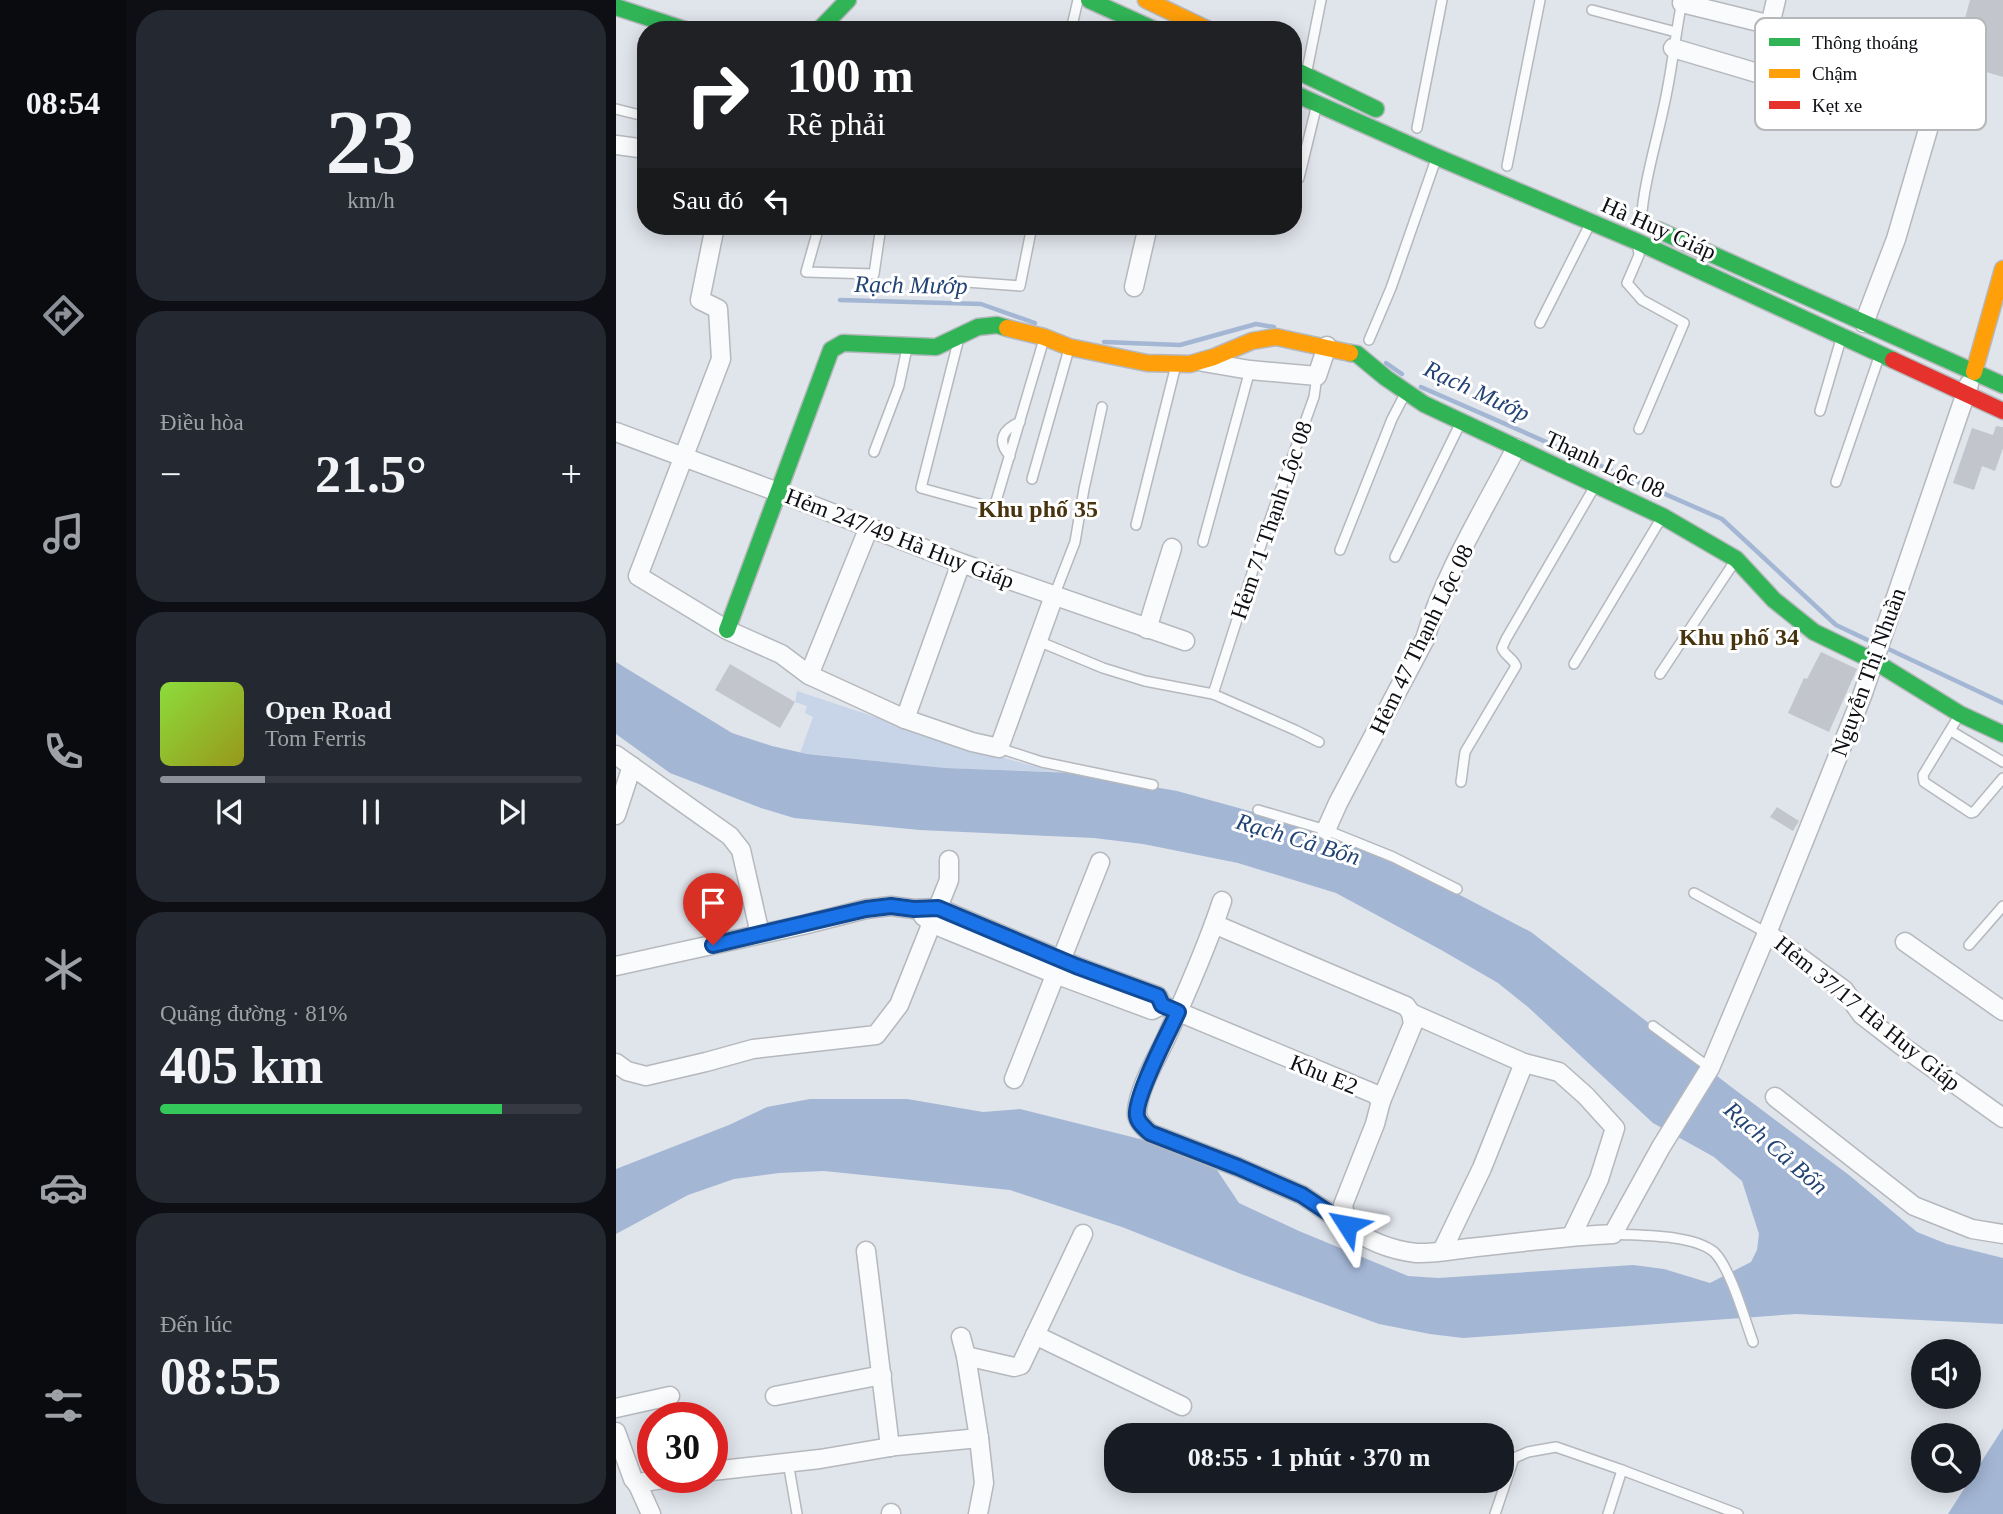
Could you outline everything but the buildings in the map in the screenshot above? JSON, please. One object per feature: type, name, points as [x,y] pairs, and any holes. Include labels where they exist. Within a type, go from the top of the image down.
[{"type":"street","points":[[1090,0],[1136,21]]},
{"type":"street","points":[[1146,0],[1190,21]]},
{"type":"street","points":[[1771,18],[1776,0]]},
{"type":"street","points":[[1682,2],[1755,21]]},
{"type":"street","points":[[828,21],[843,3]]},
{"type":"street","points":[[616,7],[659,21]]},
{"type":"street","points":[[1674,40],[1755,68]]},
{"type":"street","points":[[1302,73],[1411,125]]},
{"type":"street","name":"Hà Huy Giáp","points":[[1302,97],[1638,242],[2003,411]]},
{"type":"street","points":[[1864,323],[1896,239],[1928,130]]},
{"type":"street","points":[[616,145],[637,148]]},
{"type":"street","points":[[1634,220],[1638,242]]},
{"type":"street","name":"Hà Huy Giáp","points":[[1634,220],[2003,385]]},
{"type":"street","points":[[713,235],[700,300],[718,309],[721,359],[638,576],[727,630],[781,654],[808,675],[905,719],[972,742],[999,748],[1054,596]]},
{"type":"street","points":[[1134,287],[1146,235]]},
{"type":"street","name":"Nguyễn Thị Nhuần","points":[[1613,1234],[1661,1147],[1710,1068],[1767,933],[1862,696],[1974,372],[2003,269]]},
{"type":"street","name":"Thạnh Lộc 08","points":[[778,492],[831,350],[843,343],[936,347],[978,327],[997,326],[1069,347],[1147,363],[1190,364],[1252,341],[1276,337],[1327,346],[1363,348],[1385,378],[1424,404],[1662,516],[1736,559],[1774,600],[1814,632],[1874,661],[1960,713],[2003,734]]},
{"type":"street","name":"Hẻm 71 Thạnh Lộc 08","points":[[1317,376],[1327,346]]},
{"type":"street","points":[[1200,361],[1250,370],[1317,376]]},
{"type":"street","name":"Hẻm 247/49 Hà Huy Giáp","points":[[616,432],[961,563],[1185,641]]},
{"type":"street","name":"Hẻm 47 Thạnh Lộc 08","points":[[1326,830],[1425,639],[1433,611],[1452,570],[1516,448]]},
{"type":"street","points":[[727,630],[778,492]]},
{"type":"street","points":[[808,675],[869,527]]},
{"type":"street","points":[[1147,629],[1172,548]]},
{"type":"street","points":[[905,719],[961,563]]},
{"type":"street","points":[[616,755],[730,836],[741,850],[760,934]]},
{"type":"street","points":[[616,815],[632,766]]},
{"type":"street","points":[[616,1063],[626,1071],[646,1076],[753,1049],[876,1035],[899,1005],[949,880],[949,860]]},
{"type":"street","points":[[1014,1079],[1100,862]]},
{"type":"street","points":[[1222,901],[1214,924],[1170,1009],[1141,1094],[1136,1114],[1140,1124],[1150,1133],[1302,1195],[1362,1237],[1398,1250],[1418,1253],[1572,1235],[1613,1234]]},
{"type":"street","points":[[616,967],[866,909],[891,906],[914,909],[935,916]]},
{"type":"street","name":"Khu E2","points":[[935,916],[1152,1010],[1170,1009],[1375,1094],[1381,1101],[1376,1124],[1343,1205],[1347,1225]]},
{"type":"street","points":[[1214,924],[1406,1006],[1413,1024],[1381,1101]]},
{"type":"street","name":"Hẻm 37/17 Hà Huy Giáp","points":[[1767,933],[1844,990],[1862,1015],[2003,1118]]},
{"type":"street","points":[[1905,942],[2003,1011]]},
{"type":"street","points":[[1410,1013],[1524,1063],[1559,1072],[1587,1096],[1615,1128],[1599,1179],[1572,1235]]},
{"type":"street","points":[[1442,1251],[1482,1168],[1524,1063]]},
{"type":"street","points":[[1775,1097],[1914,1206],[1972,1229],[2003,1234]]},
{"type":"street","points":[[966,1356],[1014,1367],[1021,1365],[1083,1234]]},
{"type":"street","points":[[866,1251],[890,1447]]},
{"type":"street","points":[[1035,1335],[1182,1406]]},
{"type":"street","points":[[961,1337],[984,1483],[978,1514]]},
{"type":"street","points":[[775,1396],[882,1375]]},
{"type":"street","points":[[616,1408],[670,1396]]},
{"type":"street","points":[[616,1432],[637,1484]]},
{"type":"street","points":[[728,1469],[979,1438]]},
{"type":"street","points":[[642,1493],[651,1514]]},
{"type":"lane","points":[[1073,21],[1078,0]]},
{"type":"lane","points":[[1302,65],[1321,0]]},
{"type":"lane","points":[[1411,125],[1442,0]]},
{"type":"lane","points":[[1507,166],[1540,0]]},
{"type":"lane","points":[[1634,220],[1642,199],[1667,92],[1682,2]]},
{"type":"lane","points":[[1592,10],[1674,40]]},
{"type":"lane","points":[[1302,166],[1317,103]]},
{"type":"lane","points":[[616,109],[637,114]]},
{"type":"lane","points":[[1363,348],[1391,288],[1437,157]]},
{"type":"lane","points":[[1540,323],[1591,223]]},
{"type":"lane","points":[[816,235],[806,272],[874,274],[880,235]]},
{"type":"lane","points":[[952,281],[1020,285],[1030,235]]},
{"type":"lane","points":[[1638,242],[1639,255],[1627,283],[1642,300],[1684,323],[1639,429]]},
{"type":"lane","points":[[960,337],[921,488],[994,508],[1044,338]]},
{"type":"lane","points":[[1820,411],[1842,338]]},
{"type":"lane","points":[[874,452],[899,386],[907,346]]},
{"type":"lane","points":[[1032,479],[1069,347]]},
{"type":"lane","points":[[1836,482],[1880,355]]},
{"type":"lane","points":[[1136,525],[1176,364]]},
{"type":"lane","points":[[1203,542],[1250,370]]},
{"type":"lane","name":"Hẻm 71 Thạnh Lộc 08","points":[[1213,694],[1264,536],[1314,397],[1317,376]]},
{"type":"lane","points":[[1340,550],[1406,390]]},
{"type":"lane","points":[[1054,596],[1075,542],[1102,407]]},
{"type":"lane","points":[[1395,557],[1461,422]]},
{"type":"lane","points":[[1461,782],[1465,752],[1516,666],[1504,654],[1502,648],[1506,639],[1595,485]]},
{"type":"lane","points":[[1574,664],[1662,516]]},
{"type":"lane","points":[[1660,674],[1736,559]]},
{"type":"lane","points":[[1038,641],[1103,668],[1145,681],[1213,694],[1319,743]]},
{"type":"lane","points":[[1960,713],[1923,775],[1924,782],[1971,813],[2003,778]]},
{"type":"lane","points":[[1951,731],[2003,762]]},
{"type":"lane","points":[[999,748],[1042,762],[1153,785]]},
{"type":"lane","points":[[1258,810],[1326,830],[1393,857],[1457,889]]},
{"type":"lane","points":[[1694,893],[1767,933]]},
{"type":"lane","points":[[1969,945],[2003,906]]},
{"type":"lane","points":[[1653,1027],[1710,1068]]},
{"type":"lane","points":[[1613,1234],[1685,1239],[1714,1252],[1727,1273],[1753,1342]]},
{"type":"lane","points":[[1495,1514],[1514,1458],[1556,1447],[1738,1514]]},
{"type":"lane","points":[[788,1462],[797,1514]]},
{"type":"lane","points":[[1608,1514],[1622,1470]]},
{"type":"shaded area","points":[[797,691],[978,751],[1056,772],[945,768],[800,753],[813,717],[805,713],[807,706],[795,702]]},
{"type":"water","name":"Rạch Cả Bốn","points":[[616,662],[732,733],[772,746],[807,754],[945,768],[1074,773],[1177,791],[1326,832],[1389,858],[1531,932],[1849,1175],[1917,1232],[1947,1244],[2003,1258],[2003,1324],[1796,1314],[1463,1338],[1430,1334],[1379,1324],[1122,1227],[1010,1190],[824,1171],[734,1179],[688,1195],[616,1234],[616,1169],[729,1125],[767,1107],[810,1099],[907,1099],[983,1112],[1020,1109],[1140,1139],[1217,1170],[1239,1203],[1408,1276],[1438,1278],[1633,1265],[1664,1269],[1710,1283],[1751,1262],[1757,1250],[1759,1234],[1742,1181],[1714,1157],[1653,1123],[1528,1007],[1498,983],[1336,893],[1238,863],[1143,844],[1094,838],[920,830],[794,818],[761,808],[670,773],[616,734]]},
{"type":"water","points":[[2003,1428],[2003,1514],[1948,1514],[1961,1493],[1981,1493],[1981,1462]]},
{"type":"waterway","name":"Rạch Mướp","points":[[840,300],[981,304],[1035,323]]},
{"type":"waterway","name":"Rạch Mướp","points":[[1104,342],[1180,345],[1256,324],[1274,327]]},
{"type":"waterway","name":"Rạch Mướp","points":[[1386,363],[1402,374]]},
{"type":"waterway","name":"Rạch Mướp","points":[[1421,387],[1722,519],[1836,625],[1874,643]]},
{"type":"waterway","name":"Rạch Mướp","points":[[1882,646],[2003,703]]},
{"type":"traffic: fast","points":[[828,21],[848,0]]},
{"type":"traffic: fast","points":[[1089,0],[1135,21]]},
{"type":"traffic: fast","points":[[616,7],[659,21]]},
{"type":"traffic: fast","points":[[1302,73],[1376,109]]},
{"type":"traffic: fast","points":[[1302,97],[1638,242],[1893,360]]},
{"type":"traffic: fast","points":[[1658,230],[2003,385]]},
{"type":"traffic: fast","points":[[727,630],[831,350],[843,343],[936,347],[978,327],[997,325],[1007,328]]},
{"type":"traffic: fast","points":[[1350,353],[1357,354],[1424,404],[1662,516],[1736,559],[1774,600],[1814,632],[1874,661],[1960,714],[2003,734]]},
{"type":"traffic: slow","points":[[1146,0],[1190,21]]},
{"type":"traffic: slow","points":[[1974,372],[2003,269]]},
{"type":"traffic: slow","points":[[1007,328],[1044,337],[1069,347],[1147,363],[1190,364],[1252,341],[1276,337],[1350,353]]},
{"type":"traffic: jam","points":[[1893,360],[2003,411]]},
{"type":"district","name":"Khu phố 35","points":[[1038,509]]},
{"type":"district","name":"Khu phố 34","points":[[1739,637]]},
{"type":"route","points":[[713,945],[866,909],[891,906],[938,908],[1076,966],[1158,996],[1162,1005],[1178,1012],[1141,1094],[1136,1114],[1140,1124],[1150,1133],[1302,1195],[1347,1225]]}]
